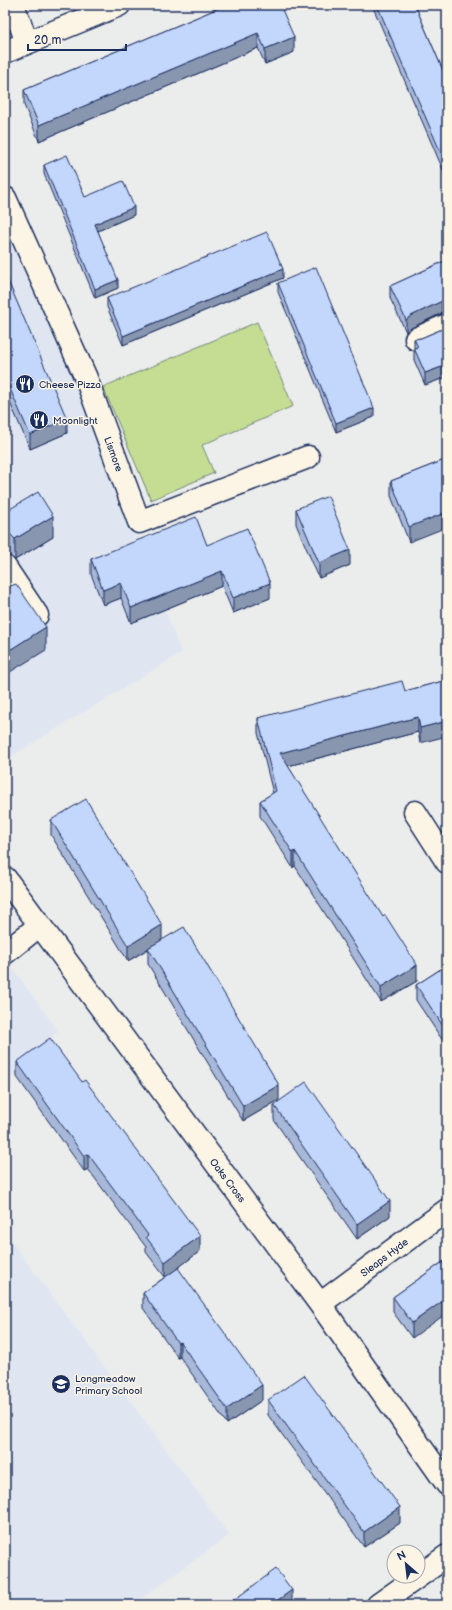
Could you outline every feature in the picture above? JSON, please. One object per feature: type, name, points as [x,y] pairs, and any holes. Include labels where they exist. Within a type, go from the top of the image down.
[{"type":"street","points":[[13,5],[27,42]]},
{"type":"street","points":[[5,52],[119,5]]},
{"type":"street","name":"Lismore","points":[[5,198],[86,378],[139,522],[308,457]]},
{"type":"street","points":[[416,339],[447,325]]},
{"type":"street","points":[[5,567],[45,628]]},
{"type":"street","points":[[415,812],[447,862]]},
{"type":"street","name":"Oaks Cross","points":[[5,878],[320,1304],[447,1484]]},
{"type":"street","points":[[5,953],[40,925]]},
{"type":"street","name":"Sleaps Hyde","points":[[320,1304],[447,1210]]},
{"type":"street","points":[[378,1605],[447,1556]]},
{"type":"shaded area","points":[[5,172],[181,653],[5,760]]},
{"type":"shaded area","points":[[5,958],[58,1031],[18,1072],[5,1081]]},
{"type":"shaded area","name":"Longmeadow Primary School","points":[[5,1233],[229,1535],[132,1605],[5,1605]]},
{"type":"green space","points":[[257,322],[293,406],[202,445],[214,473],[151,500],[103,387]]},
{"type":"building","points":[[226,5],[280,5],[294,37],[265,49],[258,33],[39,125],[24,90]]},
{"type":"building","points":[[377,5],[415,5],[447,80],[447,167]]},
{"type":"building","points":[[67,155],[85,197],[123,181],[134,207],[95,224],[118,280],[95,289],[44,165]]},
{"type":"building","points":[[267,232],[283,269],[123,336],[107,298]]},
{"type":"building","points":[[447,260],[447,301],[442,301],[411,316],[406,320],[390,286]]},
{"type":"building","points":[[316,267],[374,408],[336,423],[278,283]]},
{"type":"building","points":[[5,274],[67,419],[30,435],[5,377]]},
{"type":"building","points":[[447,327],[447,365],[425,373],[414,348],[418,347],[414,339],[421,338]]},
{"type":"building","points":[[447,459],[447,512],[409,527],[391,481]]},
{"type":"building","points":[[38,492],[53,516],[15,539],[10,534],[5,533],[5,512]]},
{"type":"building","points":[[328,496],[350,550],[319,563],[296,509]]},
{"type":"building","points":[[196,517],[207,545],[247,528],[270,583],[233,598],[222,571],[131,608],[121,583],[103,590],[91,559]]},
{"type":"building","points":[[16,584],[46,627],[5,653],[5,588]]},
{"type":"building","points":[[447,680],[447,721],[420,728],[418,717],[280,753],[383,917],[385,915],[417,965],[381,987],[295,851],[293,853],[260,801],[276,791],[258,718],[402,681],[405,691]]},
{"type":"building","points":[[86,799],[162,925],[128,946],[51,820]]},
{"type":"building","points":[[184,927],[279,1085],[243,1106],[148,948]]},
{"type":"building","points":[[447,965],[447,1032],[416,985]]},
{"type":"building","points":[[50,1038],[82,1082],[85,1080],[200,1236],[165,1262],[146,1237],[148,1235],[88,1154],[84,1156],[17,1062]]},
{"type":"building","points":[[306,1082],[390,1201],[357,1224],[274,1105]]},
{"type":"building","points":[[447,1259],[447,1298],[412,1323],[393,1297]]},
{"type":"building","points":[[178,1268],[262,1385],[227,1409],[180,1342],[178,1343],[143,1293]]},
{"type":"building","points":[[304,1375],[400,1507],[364,1532],[268,1400]]},
{"type":"building","points":[[276,1569],[292,1590],[271,1605],[227,1605]]},
{"type":"building","points":[[447,1600],[447,1605],[440,1605]]},
{"type":"place","name":"Cheese Pizza","points":[[25,384]]},
{"type":"place","name":"Moonlight","points":[[39,420]]},
{"type":"place","name":"Longmeadow Primary School","points":[[61,1384]]}]
